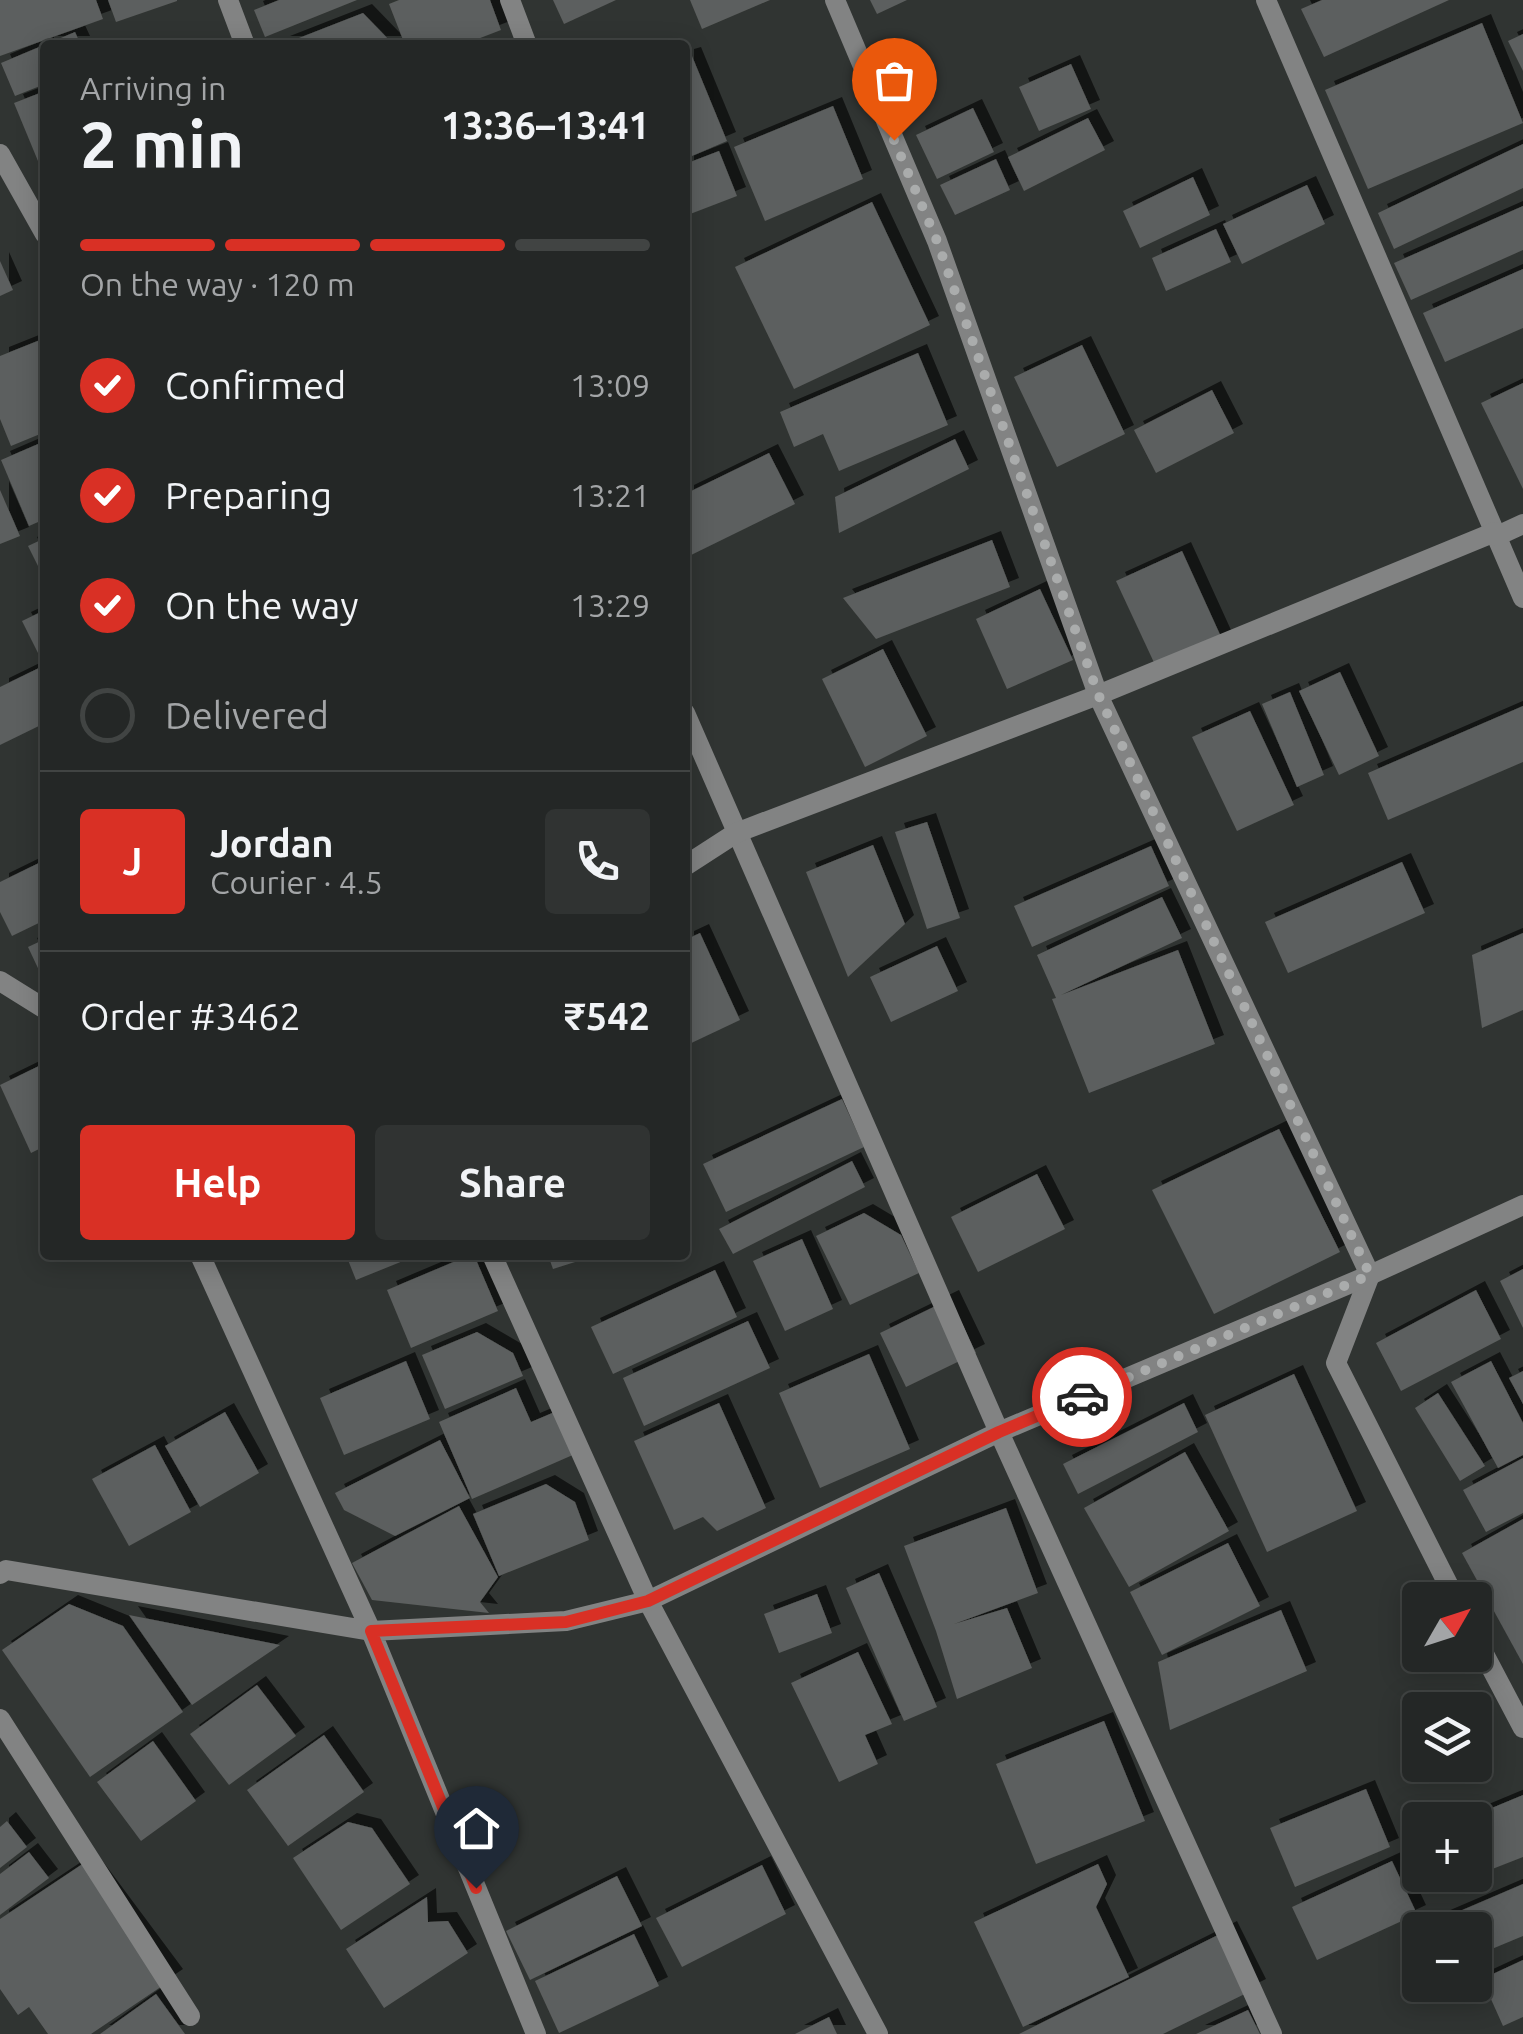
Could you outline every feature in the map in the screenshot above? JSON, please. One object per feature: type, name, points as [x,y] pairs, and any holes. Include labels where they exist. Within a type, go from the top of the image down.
[{"type":"street","points":[[228,0],[244,40]]},
{"type":"street","points":[[510,0],[525,40]]},
{"type":"street","points":[[835,0],[937,241],[1098,694],[1370,1275],[1336,1362],[1447,1582]]},
{"type":"street","points":[[1266,0],[1523,598]]},
{"type":"street","points":[[0,154],[40,225]]},
{"type":"street","points":[[1495,532],[1497,536],[1523,524]]},
{"type":"street","points":[[690,863],[736,833],[1098,694],[1495,532]]},
{"type":"street","points":[[690,725],[999,1432],[1272,2034]]},
{"type":"street","points":[[0,981],[40,1006]]},
{"type":"street","points":[[0,1574],[6,1570],[371,1631],[566,1622],[648,1601],[999,1432],[1370,1275],[1523,1205]]},
{"type":"street","points":[[202,1260],[371,1631],[536,2034]]},
{"type":"street","points":[[494,1260],[648,1601],[878,2034]]},
{"type":"street","points":[[1492,1659],[1514,1688],[1523,1728]]},
{"type":"street","points":[[0,1719],[190,2016]]},
{"type":"building","points":[[0,0],[96,0],[103,19],[0,56]]},
{"type":"building","points":[[108,0],[177,0],[177,1],[116,22]]},
{"type":"building","points":[[279,0],[357,0],[265,37],[254,10]]},
{"type":"building","points":[[399,0],[490,0],[501,30],[475,40],[403,40],[389,4]]},
{"type":"building","points":[[553,0],[616,0],[564,24]]},
{"type":"building","points":[[690,0],[770,0],[702,29]]},
{"type":"building","points":[[870,0],[907,0],[877,14]]},
{"type":"building","points":[[1322,0],[1449,0],[1324,57],[1301,9]]},
{"type":"building","points":[[363,13],[389,40],[294,40]]},
{"type":"building","points":[[1482,23],[1523,123],[1368,189],[1325,90]]},
{"type":"building","points":[[75,32],[79,40],[56,40]]},
{"type":"building","points":[[1523,34],[1523,71],[1508,41]]},
{"type":"building","points":[[40,47],[40,86],[15,96],[1,63]]},
{"type":"building","points":[[690,57],[727,141],[692,156],[690,151]]},
{"type":"building","points":[[1071,64],[1091,109],[1039,131],[1019,87]]},
{"type":"building","points":[[40,93],[40,166],[14,103]]},
{"type":"building","points":[[833,106],[863,179],[765,221],[734,147]]},
{"type":"building","points":[[973,108],[994,152],[937,179],[916,135]]},
{"type":"building","points":[[1088,118],[1105,150],[1024,191],[1008,157]]},
{"type":"building","points":[[1523,144],[1523,188],[1394,249],[1378,213]]},
{"type":"building","points":[[719,151],[737,196],[690,214],[690,162]]},
{"type":"building","points":[[996,159],[1010,190],[955,215],[940,185]]},
{"type":"building","points":[[1193,177],[1210,215],[1140,248],[1123,211]]},
{"type":"building","points":[[1307,185],[1325,224],[1242,264],[1223,224]]},
{"type":"building","points":[[872,202],[930,325],[794,389],[735,267]]},
{"type":"building","points":[[1523,206],[1523,250],[1411,300],[1394,263]]},
{"type":"building","points":[[1216,229],[1231,262],[1166,291],[1152,258]]},
{"type":"building","points":[[0,261],[13,290],[0,296]]},
{"type":"building","points":[[1523,269],[1523,328],[1445,362],[1423,313]]},
{"type":"building","points":[[40,340],[40,434],[11,446],[0,419],[0,356]]},
{"type":"building","points":[[1082,345],[1125,434],[1057,467],[1014,377]]},
{"type":"building","points":[[918,353],[948,425],[839,471],[823,434],[794,447],[780,412]]},
{"type":"building","points":[[1523,383],[1523,489],[1481,403]]},
{"type":"building","points":[[1212,390],[1234,433],[1156,473],[1134,430]]},
{"type":"building","points":[[955,439],[969,469],[839,533],[835,497]]},
{"type":"building","points":[[40,443],[40,521],[29,526],[1,460]]},
{"type":"building","points":[[769,453],[795,504],[690,556],[690,492]]},
{"type":"building","points":[[0,490],[20,536],[0,544]]},
{"type":"building","points":[[40,540],[40,570],[28,546]]},
{"type":"building","points":[[992,540],[1010,587],[876,639],[843,598]]},
{"type":"building","points":[[1182,551],[1222,639],[1157,669],[1116,581]]},
{"type":"building","points":[[1040,589],[1073,660],[1007,689],[976,619]]},
{"type":"building","points":[[40,612],[40,654],[39,655],[22,621]]},
{"type":"building","points":[[883,649],[927,736],[865,767],[822,679]]},
{"type":"building","points":[[40,667],[40,725],[0,745],[0,687]]},
{"type":"building","points":[[1340,672],[1379,756],[1339,775],[1299,691]]},
{"type":"building","points":[[1290,692],[1324,775],[1297,787],[1262,704]]},
{"type":"building","points":[[1523,706],[1523,762],[1388,820],[1368,773]]},
{"type":"building","points":[[1250,711],[1294,805],[1237,831],[1192,737]]},
{"type":"building","points":[[927,822],[960,918],[927,929],[895,832]]},
{"type":"building","points":[[873,845],[905,924],[848,977],[806,872]]},
{"type":"building","points":[[1151,846],[1169,886],[1032,947],[1014,906]]},
{"type":"building","points":[[40,862],[40,922],[12,936],[0,912],[0,882]]},
{"type":"building","points":[[1402,862],[1425,913],[1288,973],[1265,922]]},
{"type":"building","points":[[1162,897],[1182,938],[1061,995],[1178,950],[1215,1044],[1089,1093],[1037,955]]},
{"type":"building","points":[[700,933],[740,1020],[690,1044],[690,938]]},
{"type":"building","points":[[1523,933],[1523,1010],[1482,1028],[1472,955]]},
{"type":"building","points":[[40,941],[40,972],[28,947]]},
{"type":"building","points":[[937,946],[958,991],[891,1022],[870,977]]},
{"type":"building","points":[[40,1065],[40,1148],[31,1153],[0,1085]]},
{"type":"building","points":[[842,1099],[864,1147],[726,1212],[703,1164]]},
{"type":"building","points":[[1279,1129],[1340,1252],[1214,1314],[1152,1190]]},
{"type":"building","points":[[852,1161],[865,1187],[733,1254],[719,1229]]},
{"type":"building","points":[[1037,1174],[1065,1229],[978,1272],[951,1217]]},
{"type":"building","points":[[864,1213],[901,1235],[919,1273],[850,1305],[816,1236]]},
{"type":"building","points":[[802,1239],[833,1309],[785,1331],[753,1261]]},
{"type":"building","points":[[348,1260],[406,1260],[356,1280]]},
{"type":"building","points":[[458,1260],[476,1260],[498,1311],[411,1348],[387,1290]]},
{"type":"building","points":[[550,1260],[581,1260],[553,1269]]},
{"type":"building","points":[[1523,1269],[1523,1328],[1500,1281]]},
{"type":"building","points":[[715,1270],[737,1317],[613,1374],[591,1327]]},
{"type":"building","points":[[1476,1290],[1501,1339],[1401,1391],[1376,1343]]},
{"type":"building","points":[[950,1299],[976,1353],[906,1387],[880,1333]]},
{"type":"building","points":[[748,1321],[770,1368],[644,1426],[623,1378]]},
{"type":"building","points":[[477,1332],[513,1353],[523,1376],[445,1409],[422,1355]]},
{"type":"building","points":[[869,1354],[910,1449],[820,1488],[779,1393]]},
{"type":"building","points":[[406,1361],[430,1419],[344,1455],[320,1398]]},
{"type":"building","points":[[1491,1361],[1523,1423],[1523,1455],[1498,1468],[1451,1382]]},
{"type":"building","points":[[1523,1371],[1523,1404],[1509,1378]]},
{"type":"building","points":[[1294,1374],[1357,1511],[1267,1552],[1205,1415]]},
{"type":"building","points":[[516,1388],[531,1422],[557,1411],[575,1454],[472,1499],[439,1422]]},
{"type":"building","points":[[1438,1393],[1485,1466],[1460,1481],[1415,1408]]},
{"type":"building","points":[[719,1403],[766,1508],[717,1531],[703,1517],[674,1530],[634,1441]]},
{"type":"building","points":[[1184,1403],[1198,1432],[1078,1494],[1063,1464]]},
{"type":"building","points":[[225,1412],[259,1473],[200,1507],[165,1446]]},
{"type":"building","points":[[440,1440],[470,1498],[395,1536],[344,1510],[335,1493]]},
{"type":"building","points":[[155,1445],[191,1512],[129,1546],[92,1479]]},
{"type":"building","points":[[1185,1452],[1229,1531],[1129,1587],[1084,1508]]},
{"type":"building","points":[[1523,1458],[1523,1513],[1486,1532],[1463,1490]]},
{"type":"building","points":[[546,1484],[575,1502],[589,1540],[499,1576],[473,1514]]},
{"type":"building","points":[[459,1506],[498,1577],[480,1602],[489,1613],[372,1600],[352,1563]]},
{"type":"building","points":[[1006,1508],[1038,1593],[954,1624],[1007,1608],[1032,1668],[957,1699],[904,1546]]},
{"type":"building","points":[[1523,1519],[1523,1664],[1492,1608],[1492,1582],[1478,1582],[1462,1553]]},
{"type":"building","points":[[1228,1543],[1260,1606],[1162,1655],[1130,1592]]},
{"type":"building","points":[[879,1573],[937,1707],[904,1721],[846,1588]]},
{"type":"building","points":[[817,1594],[832,1633],[779,1653],[764,1614]]},
{"type":"building","points":[[69,1604],[123,1626],[183,1712],[90,1777],[2,1650]]},
{"type":"building","points":[[1281,1610],[1307,1671],[1170,1730],[1158,1662]]},
{"type":"building","points":[[129,1615],[280,1645],[192,1705]]},
{"type":"building","points":[[858,1652],[892,1724],[865,1735],[878,1764],[839,1782],[791,1683]]},
{"type":"building","points":[[257,1685],[296,1736],[229,1785],[190,1734]]},
{"type":"building","points":[[1104,1721],[1145,1821],[1036,1864],[996,1764]]},
{"type":"building","points":[[324,1735],[364,1792],[288,1846],[247,1790]]},
{"type":"building","points":[[153,1741],[196,1801],[141,1841],[97,1782]]},
{"type":"building","points":[[1366,1789],[1390,1847],[1295,1887],[1270,1828]]},
{"type":"building","points":[[1523,1795],[1523,1857],[1492,1869],[1492,1808]]},
{"type":"building","points":[[7,1821],[27,1847],[0,1868],[0,1827]]},
{"type":"building","points":[[348,1822],[372,1828],[410,1884],[341,1930],[293,1858]]},
{"type":"building","points":[[29,1852],[49,1878],[0,1915],[0,1874]]},
{"type":"building","points":[[87,1861],[174,1978],[91,2034],[48,2034],[29,2007],[18,2015],[0,1989],[0,1919]]},
{"type":"building","points":[[1392,1861],[1402,1882],[1402,1892],[1407,1892],[1416,1912],[1402,1912],[1402,1921],[1317,1960],[1292,1907]]},
{"type":"building","points":[[1098,1864],[1107,1884],[1096,1907],[1129,1977],[1023,2027],[974,1922]]},
{"type":"building","points":[[762,1865],[786,1914],[682,1967],[656,1918]]},
{"type":"building","points":[[617,1876],[642,1926],[530,1980],[506,1931]]},
{"type":"building","points":[[1523,1884],[1523,1936],[1492,1949],[1492,1912],[1458,1912]]},
{"type":"building","points":[[427,1897],[428,1922],[448,1921],[468,1953],[384,2008],[346,1949]]},
{"type":"building","points":[[1228,1930],[1257,1988],[1163,2034],[1019,2034]]},
{"type":"building","points":[[634,1934],[659,1986],[559,2033],[535,1981]]},
{"type":"building","points":[[1523,1960],[1523,2017],[1503,2026],[1492,2001],[1492,1974]]},
{"type":"building","points":[[156,1994],[185,2034],[100,2034]]},
{"type":"building","points":[[1248,2010],[1260,2034],[1196,2034]]},
{"type":"building","points":[[829,2017],[837,2034],[795,2034]]},
{"type":"way so far","points":[[894,140],[937,241],[1098,694],[1370,1275],[1082,1397]]},
{"type":"route","points":[[476,1888],[371,1631],[566,1622],[648,1601],[999,1432],[1082,1397]]}]
